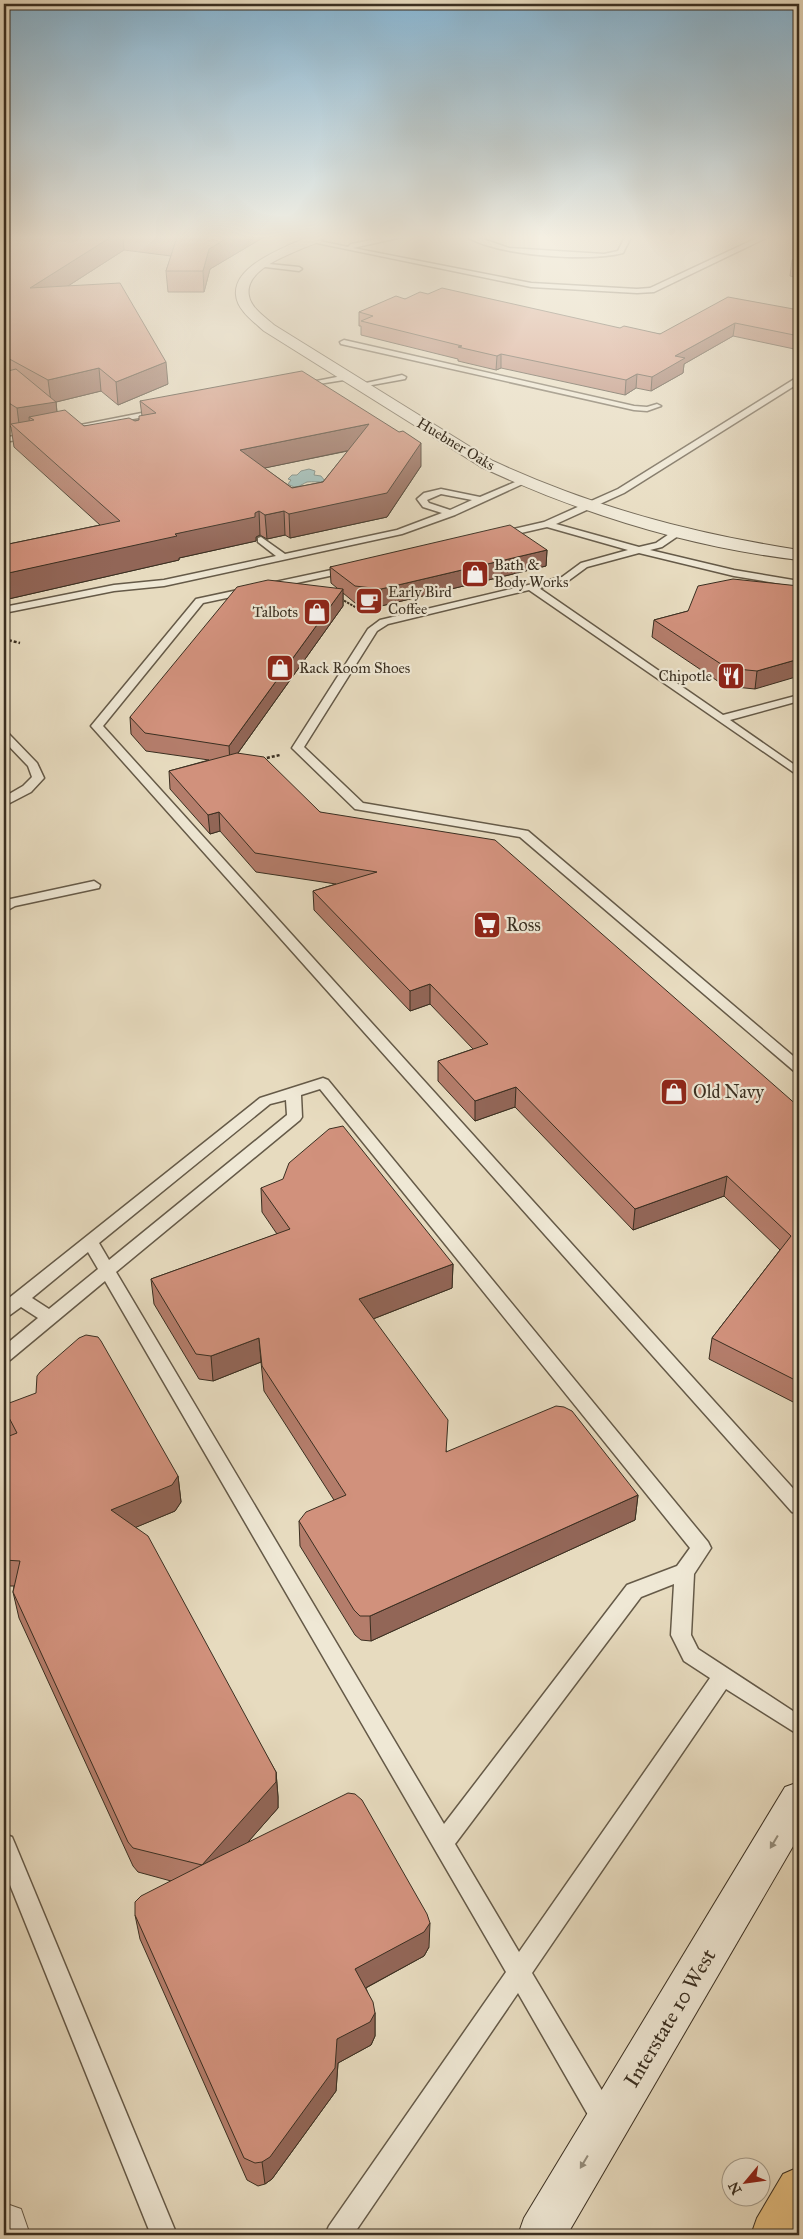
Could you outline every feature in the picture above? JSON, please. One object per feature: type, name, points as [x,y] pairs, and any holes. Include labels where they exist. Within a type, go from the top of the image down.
[{"type":"highway","points":[[774,2235],[799,2190]]},
{"type":"street","name":"Huebner Oaks","points":[[291,341],[487,464],[524,482],[589,507],[678,532],[799,555]]},
{"type":"street","name":"Interstate 10 West","points":[[541,2235],[799,1800]]},
{"type":"street","points":[[4,2226],[7,2235]]},
{"type":"lane","points":[[344,342],[634,408],[647,409],[657,406]]},
{"type":"lane","points":[[289,388],[348,377]]},
{"type":"lane","points":[[361,385],[402,377]]},
{"type":"lane","points":[[489,537],[547,524],[589,507],[621,491],[799,380]]},
{"type":"lane","points":[[58,430],[171,409]]},
{"type":"lane","points":[[112,420],[124,430]]},
{"type":"lane","points":[[4,440],[40,433]]},
{"type":"lane","points":[[4,610],[114,588],[164,583],[399,532],[430,523],[478,499],[524,482]]},
{"type":"lane","points":[[452,513],[426,506],[422,500],[429,494],[444,492],[478,499]]},
{"type":"lane","points":[[547,524],[639,552],[740,576],[799,584]]},
{"type":"lane","points":[[678,532],[659,545],[639,552],[584,565],[565,579],[384,622],[373,629],[298,748],[359,806],[524,834],[799,1068]]},
{"type":"lane","points":[[261,540],[285,558]]},
{"type":"lane","points":[[363,566],[200,601],[97,726],[799,1507]]},
{"type":"lane","points":[[532,587],[799,773]]},
{"type":"lane","points":[[722,719],[799,698]]},
{"type":"lane","points":[[4,735],[33,765],[38,778],[27,789],[4,802]]},
{"type":"lane","points":[[4,908],[11,903],[94,885]]},
{"type":"lane","points":[[4,1311],[265,1101],[324,1083],[701,1548],[684,1572],[681,1635],[692,1655],[799,1726]]},
{"type":"lane","points":[[4,1355],[295,1118],[293,1093]]},
{"type":"lane","points":[[90,1242],[518,1974],[608,2123]]},
{"type":"lane","points":[[20,1298],[50,1317]]},
{"type":"lane","points":[[442,1844],[634,1591],[684,1572]]},
{"type":"lane","points":[[338,2235],[723,1676]]},
{"type":"lane","points":[[4,1844],[164,2235]]},
{"type":"path","points":[[312,578],[338,598],[384,622]]},
{"type":"path","points":[[4,639],[20,643]]},
{"type":"path","points":[[254,761],[300,749]]},
{"type":"water","points":[[309,469],[315,471],[314,475],[321,476],[325,481],[307,482],[296,487],[288,484],[291,480],[288,479],[292,475],[297,475],[301,471]]},
{"type":"building","points":[[4,341],[154,341],[166,362],[116,382],[99,368],[48,380],[4,356]]},
{"type":"building","points":[[444,341],[701,341],[675,356],[685,358],[652,377],[637,374],[626,380],[458,347],[462,346]]},
{"type":"building","points":[[16,369],[56,402],[17,408],[4,400],[4,372]]},
{"type":"building","points":[[302,371],[399,432],[403,431],[421,443],[387,493],[289,514],[284,511],[265,515],[259,511],[255,513],[255,517],[4,574],[4,545],[120,521],[11,424],[34,420],[29,417],[65,410],[84,426],[129,418],[135,421],[139,420],[139,416],[156,413],[140,401]],"holes":[[[369,424],[323,482],[292,488],[240,450]]]},
{"type":"building","points":[[510,525],[547,550],[381,589],[355,586],[330,567]]},
{"type":"building","points":[[733,579],[799,586],[799,659],[757,671],[727,668],[654,620],[688,611],[698,586]]},
{"type":"building","points":[[268,580],[343,589],[229,746],[145,733],[130,717],[237,587]]},
{"type":"building","points":[[237,753],[264,757],[320,812],[495,840],[799,1107],[799,1382],[712,1338],[791,1236],[727,1176],[635,1209],[516,1087],[475,1101],[438,1061],[488,1044],[430,984],[410,991],[313,891],[377,872],[255,853],[219,812],[208,815],[169,771]]},
{"type":"building","points":[[343,1126],[453,1264],[359,1299],[448,1420],[446,1452],[556,1406],[564,1407],[572,1411],[638,1495],[370,1616],[360,1616],[354,1610],[299,1521],[306,1512],[346,1495],[262,1366],[259,1338],[211,1356],[196,1354],[151,1279],[290,1229],[261,1188],[283,1179],[289,1163],[329,1129]]},
{"type":"building","points":[[86,1335],[98,1337],[101,1341],[178,1476],[172,1485],[111,1510],[148,1536],[276,1772],[276,1782],[202,1865],[133,1848],[128,1842],[13,1592],[20,1561],[4,1560],[4,1438],[17,1433],[4,1405],[36,1393],[37,1376],[40,1372],[79,1338]]},
{"type":"building","points":[[348,1793],[355,1794],[362,1800],[427,1914],[430,1923],[424,1932],[355,1969],[373,2002],[375,2013],[370,2022],[337,2039],[335,2068],[270,2157],[262,2162],[255,2163],[244,2158],[135,1915],[135,1902],[141,1896]]},
{"type":"place","name":"Bath & Body Works","points":[[475,574]]},
{"type":"place","name":"Early Bird Coffee","points":[[369,601]]},
{"type":"place","name":"Talbots","points":[[317,612]]},
{"type":"place","name":"Rack Room Shoes","points":[[280,668]]},
{"type":"place","name":"Chipotle","points":[[731,676]]},
{"type":"place","name":"Ross","points":[[487,925]]},
{"type":"place","name":"Old Navy","points":[[674,1092]]}]
